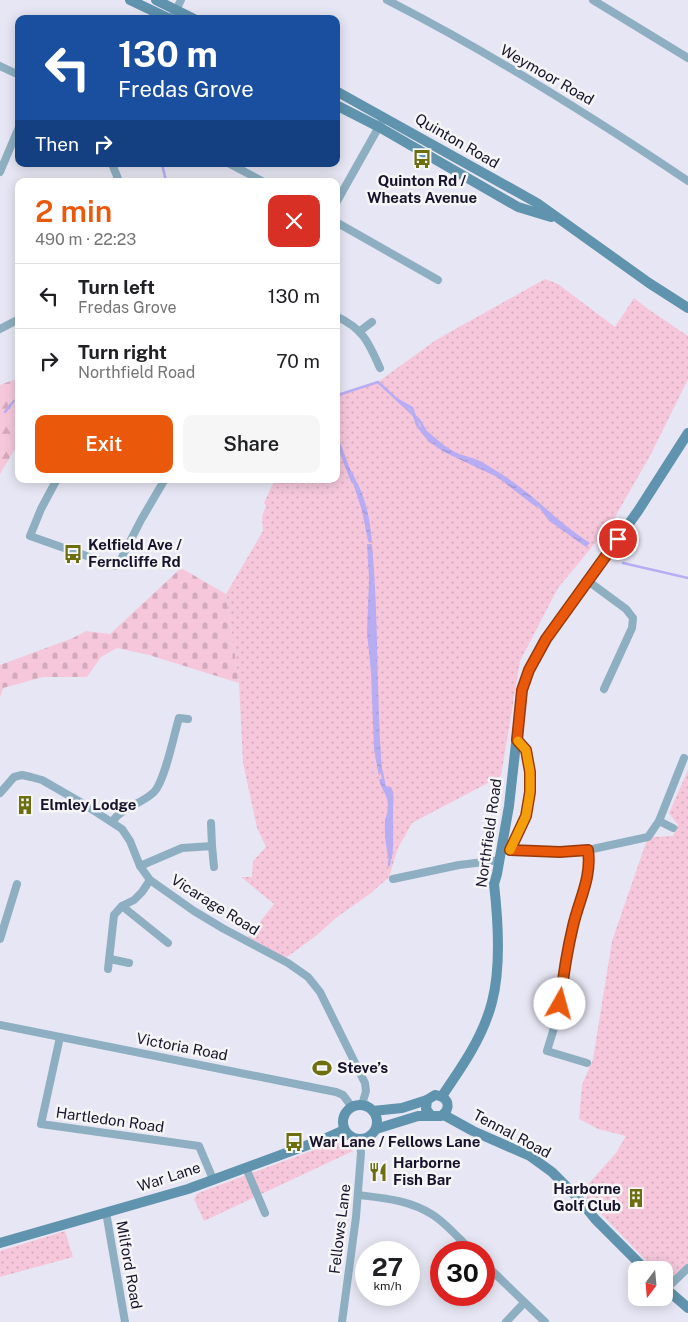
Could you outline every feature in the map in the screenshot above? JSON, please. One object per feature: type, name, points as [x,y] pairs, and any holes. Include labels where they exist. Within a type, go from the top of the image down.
[{"type":"street","points":[[130,0],[175,12]]},
{"type":"street","points":[[156,0],[175,12]]},
{"type":"street","name":"Weymoor Road","points":[[387,0],[450,34],[593,118],[688,181]]},
{"type":"street","points":[[594,0],[688,58]]},
{"type":"street","points":[[0,66],[15,74]]},
{"type":"street","name":"Quinton Road","points":[[340,94],[537,203],[649,283],[688,308]]},
{"type":"street","name":"Quinton Road","points":[[340,107],[518,207],[562,220]]},
{"type":"street","points":[[340,196],[384,117]]},
{"type":"street","points":[[0,172],[15,136]]},
{"type":"street","points":[[236,167],[256,178]]},
{"type":"street","points":[[340,224],[438,280]]},
{"type":"street","points":[[340,318],[360,331],[380,368]]},
{"type":"street","points":[[0,329],[15,321]]},
{"type":"street","points":[[360,331],[372,322]]},
{"type":"street","name":"Northfield Road","points":[[504,854],[522,690],[529,670],[546,639],[638,512],[688,434]]},
{"type":"street","points":[[55,483],[30,536],[115,566],[120,561],[163,483]]},
{"type":"street","points":[[588,581],[626,609],[633,618],[632,628],[604,689]]},
{"type":"street","points":[[170,714],[188,719]]},
{"type":"street","points":[[113,821],[117,815],[147,798],[159,786],[180,718]]},
{"type":"street","name":"Northfield Road","points":[[442,1096],[473,1048],[486,1022],[493,1000],[497,957],[494,884],[504,854],[526,816],[530,792],[530,772],[526,750],[517,740]]},
{"type":"street","points":[[393,879],[504,854],[588,850],[648,837],[659,821],[684,758]]},
{"type":"street","name":"Vicarage Road","points":[[0,793],[14,778],[22,775],[42,780],[113,821],[122,828],[130,840],[140,866],[150,880],[194,911],[232,934],[288,963],[308,977],[320,992],[365,1083],[366,1091],[357,1106]]},
{"type":"street","points":[[659,821],[673,828]]},
{"type":"street","points":[[210,824],[214,867]]},
{"type":"street","points":[[140,866],[182,848],[212,846]]},
{"type":"street","points":[[587,1063],[547,1050],[560,1004],[573,926],[589,874],[590,861],[588,850]]},
{"type":"street","points":[[108,969],[114,915],[122,906],[134,900],[150,880]]},
{"type":"street","points":[[0,939],[10,900],[17,884]]},
{"type":"street","points":[[10,900],[19,904]]},
{"type":"street","points":[[122,906],[168,943]]},
{"type":"street","points":[[110,959],[129,963]]},
{"type":"street","name":"Victoria Road","points":[[0,1025],[336,1092],[357,1106]]},
{"type":"street","name":"Hartledon Road","points":[[60,1037],[41,1124],[198,1146],[214,1179]]},
{"type":"street","points":[[373,1111],[377,1120],[376,1129],[370,1137],[360,1140],[350,1137],[344,1130],[342,1119],[347,1110],[357,1106],[373,1111],[402,1108],[427,1100],[435,1095],[442,1096],[448,1102],[447,1111],[444,1115],[438,1117],[407,1118],[376,1129]]},
{"type":"street","points":[[427,1100],[426,1109],[431,1116]]},
{"type":"street","name":"Tennal Road","points":[[444,1115],[474,1131],[530,1156],[552,1172],[637,1261]]},
{"type":"street","name":"War Lane","points":[[0,1243],[188,1189],[344,1130]]},
{"type":"street","name":"Fellows Lane","points":[[342,1322],[358,1195],[362,1154],[360,1140]]},
{"type":"street","points":[[246,1168],[265,1213]]},
{"type":"street","points":[[358,1195],[404,1201],[417,1206],[434,1216],[460,1241]]},
{"type":"street","name":"Milford Road","points":[[106,1212],[125,1322]]},
{"type":"street","points":[[673,1281],[688,1268]]},
{"type":"street","points":[[495,1274],[545,1322]]},
{"type":"street","points":[[673,1295],[688,1308]]},
{"type":"street","points":[[506,1322],[524,1303]]},
{"type":"green space","points":[[545,279],[558,284],[615,327],[634,298],[688,336],[688,379],[651,454],[611,524],[558,588],[520,661],[501,776],[412,823],[398,848],[389,877],[287,957],[248,937],[274,904],[241,877],[252,877],[253,861],[266,847],[257,828],[243,763],[239,683],[226,594],[263,531],[262,517],[266,506],[264,503],[273,483],[340,483],[340,395],[378,382],[436,340]]},
{"type":"green space","points":[[15,381],[15,449],[0,474],[0,385]]},
{"type":"green space","points":[[181,568],[226,594],[239,683],[149,655],[117,648],[101,657],[87,677],[43,677],[3,688],[0,698],[0,665],[73,638],[86,631],[110,634]]},
{"type":"green space","name":"Harborne Golf Club","points":[[688,770],[688,1263],[673,1277],[673,1261],[646,1261],[586,1198],[589,1195],[583,1190],[616,1153],[626,1136],[598,1129],[579,1119],[582,1085],[593,1059],[612,941],[648,837],[673,836],[678,825],[669,813]]},
{"type":"green space","points":[[344,1142],[353,1151],[204,1221],[194,1199],[198,1193],[327,1145]]},
{"type":"green space","points":[[65,1231],[73,1257],[0,1277],[0,1251]]},
{"type":"water","points":[[397,398],[413,407],[420,427],[441,443],[458,453],[480,461],[509,479],[590,543],[586,547],[549,521],[538,506],[536,507],[497,477],[444,452],[428,441],[416,426],[411,410],[395,399]]},
{"type":"water","points":[[340,442],[355,482],[357,482],[366,504],[372,542],[370,543],[362,511],[353,483],[340,453]]},
{"type":"water","points":[[367,544],[372,544],[376,600],[382,770],[379,776],[374,750],[371,672],[367,633],[369,578]]},
{"type":"water","points":[[379,779],[382,779],[386,786],[391,787],[393,795],[392,859],[388,857],[386,844],[385,821],[388,806]]},
{"type":"waterway","points":[[163,167],[165,178]]},
{"type":"waterway","points":[[340,395],[378,382],[419,420],[425,430]]},
{"type":"waterway","points":[[5,412],[15,401]]},
{"type":"waterway","points":[[351,472],[356,484]]},
{"type":"waterway","points":[[623,563],[688,578]]},
{"type":"waterway","points":[[381,769],[384,783]]},
{"type":"waterway","points":[[389,865],[390,857]]},
{"type":"slow traffic","points":[[510,850],[526,816],[530,792],[530,772],[526,750],[518,741]]},
{"type":"place","name":"Quinton Rd / Wheats Avenue","points":[[422,159]]},
{"type":"place","name":"Kelfield Ave / Ferncliffe Rd","points":[[73,554]]},
{"type":"place","name":"Elmley Lodge","points":[[25,805]]},
{"type":"place","name":"Steve’s","points":[[322,1068]]},
{"type":"place","name":"War Lane / Fellows Lane","points":[[294,1142]]},
{"type":"place","name":"Harborne Fish Bar","points":[[378,1172]]},
{"type":"place","name":"Harborne Golf Club","points":[[636,1198]]},
{"type":"route","points":[[560,1004],[568,948],[574,921],[589,874],[590,861],[588,850],[560,852],[510,850],[526,816],[530,792],[530,772],[526,750],[517,740],[522,690],[529,670],[546,639],[618,539]]}]
